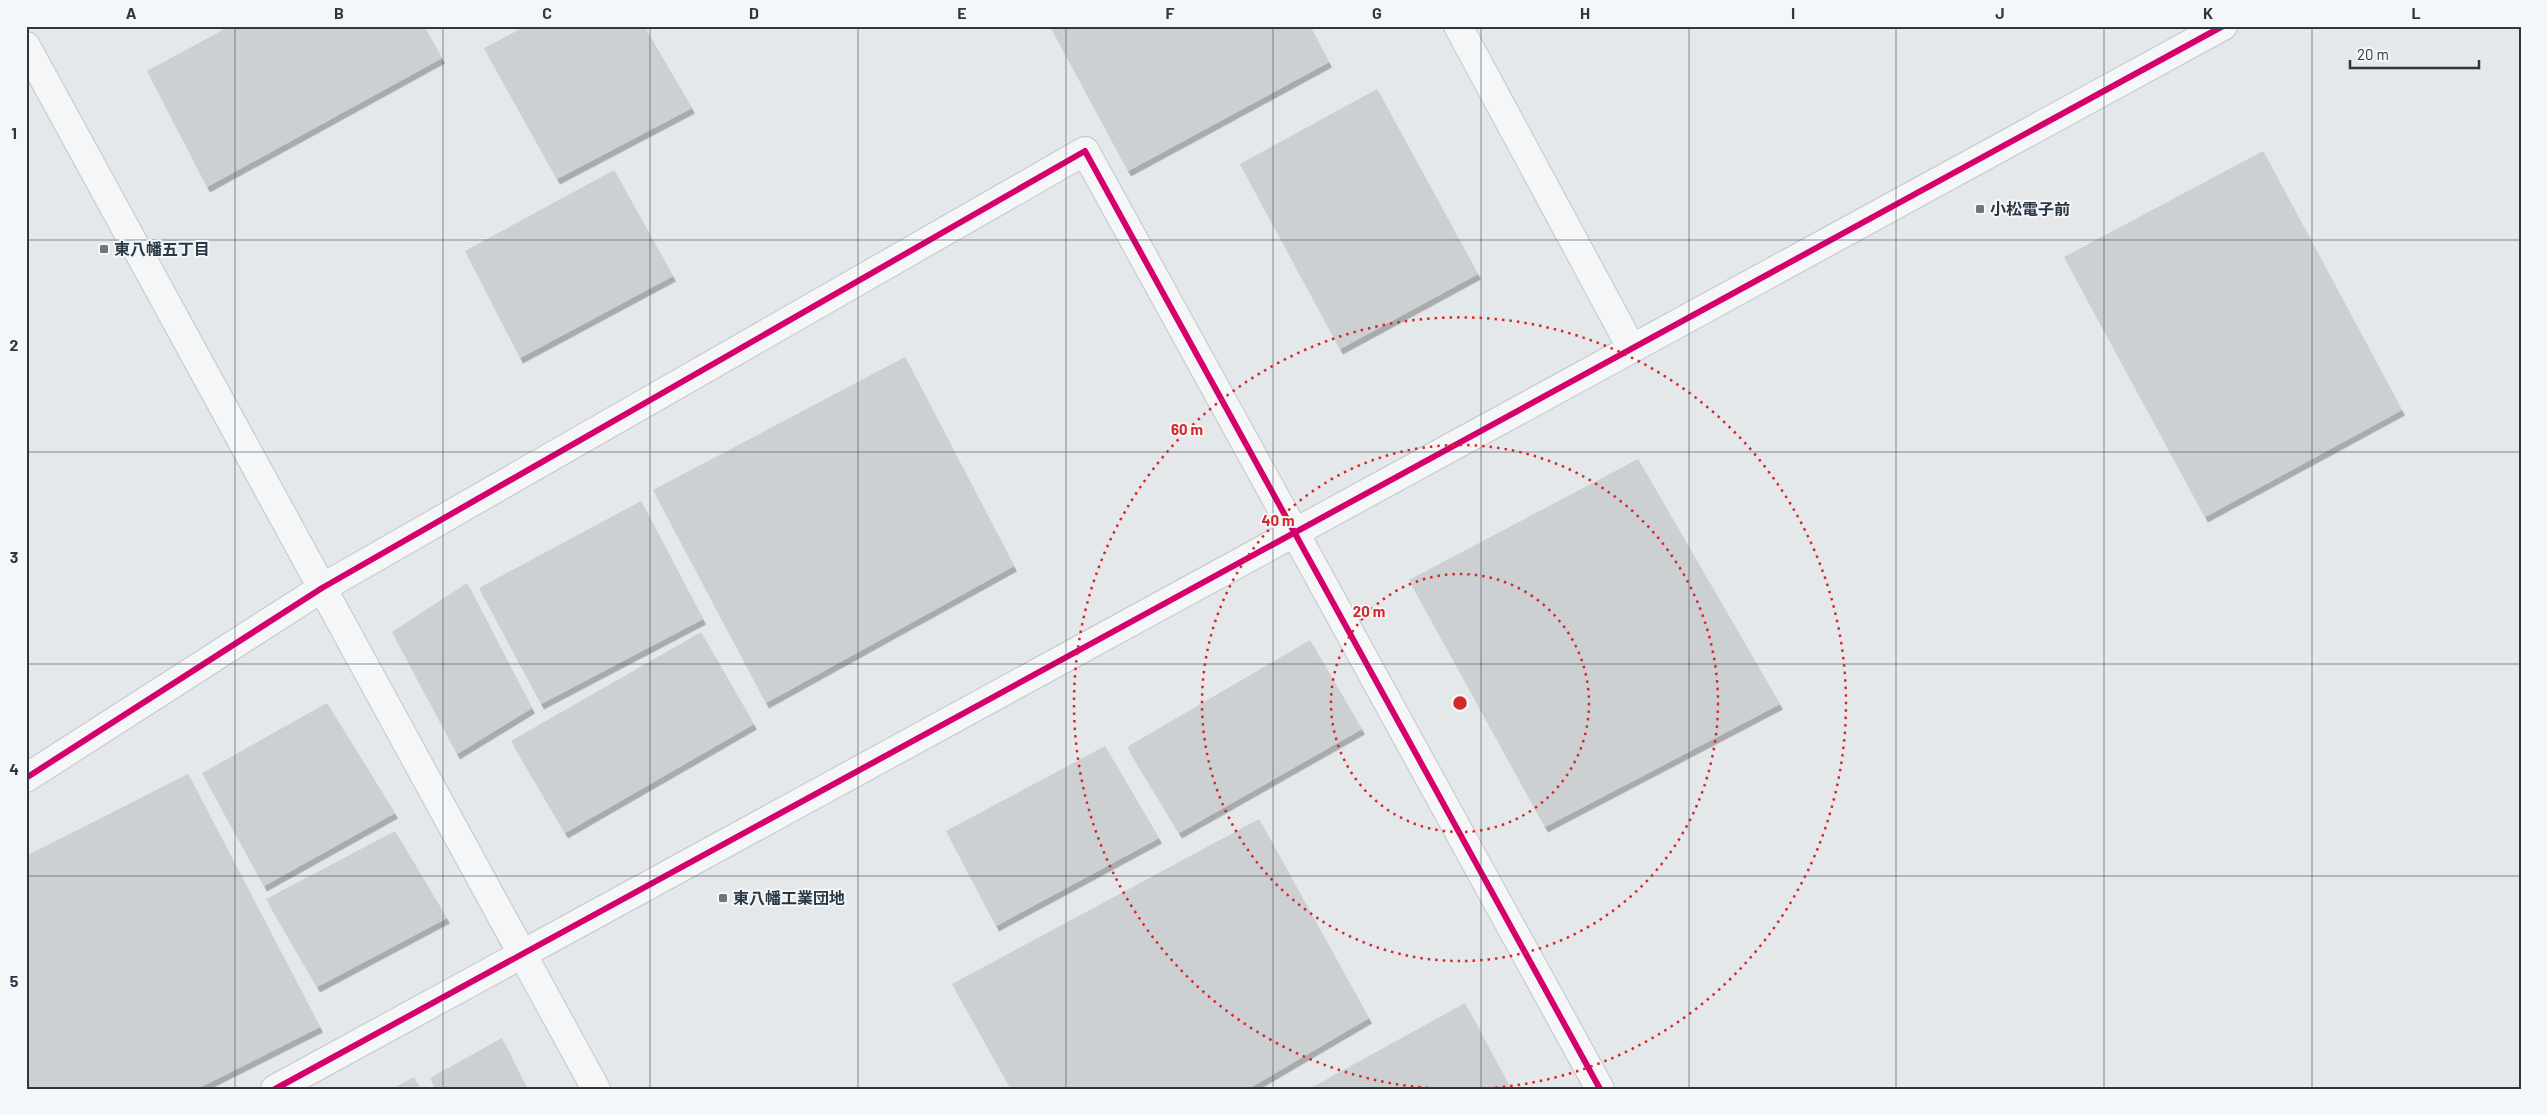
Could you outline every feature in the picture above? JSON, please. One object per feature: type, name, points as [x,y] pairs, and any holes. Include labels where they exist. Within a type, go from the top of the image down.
[{"type":"street","points":[[1458,26],[1632,348]]},
{"type":"street","points":[[275,1089],[2224,26]]},
{"type":"street","points":[[26,46],[596,1089]]},
{"type":"street","points":[[26,778],[322,588],[1085,151],[1600,1089]]},
{"type":"building","points":[[230,26],[424,26],[442,58],[207,187],[147,71]]},
{"type":"building","points":[[526,26],[644,26],[692,108],[557,179],[484,48]]},
{"type":"building","points":[[1050,26],[1310,26],[1329,62],[1128,171]]},
{"type":"building","points":[[1377,89],[1478,274],[1340,349],[1240,164]]},
{"type":"building","points":[[2263,151],[2402,410],[2205,517],[2064,257]]},
{"type":"building","points":[[614,170],[673,276],[520,358],[465,251]]},
{"type":"building","points":[[905,357],[1014,566],[766,703],[653,490]]},
{"type":"building","points":[[1638,459],[1780,704],[1545,827],[1409,580]]},
{"type":"building","points":[[641,501],[703,619],[541,704],[479,588]]},
{"type":"building","points":[[467,583],[532,708],[457,754],[392,632]]},
{"type":"building","points":[[701,632],[754,724],[565,833],[511,741]]},
{"type":"building","points":[[1310,640],[1362,729],[1179,833],[1127,747]]},
{"type":"building","points":[[327,703],[395,813],[264,886],[202,773]]},
{"type":"building","points":[[1105,746],[1159,838],[996,926],[946,831]]},
{"type":"building","points":[[188,774],[320,1027],[197,1089],[26,1089],[26,856]]},
{"type":"building","points":[[1259,819],[1369,1018],[1248,1089],[1011,1089],[952,984]]},
{"type":"building","points":[[395,831],[447,918],[317,987],[266,899]]},
{"type":"building","points":[[1465,1003],[1511,1089],[1309,1089]]},
{"type":"building","points":[[502,1038],[527,1089],[435,1089],[430,1078]]},
{"type":"building","points":[[414,1077],[420,1089],[392,1089]]},
{"type":"cycle path","points":[[275,1089],[2223,26]]},
{"type":"cycle path","points":[[26,778],[322,588],[1085,151],[1600,1089]]},
{"type":"place","name":"小松電子前","points":[[1980,209]]},
{"type":"place","name":"東八幡五丁目","points":[[104,249]]},
{"type":"place","name":"東八幡工業団地","points":[[723,898]]}]
